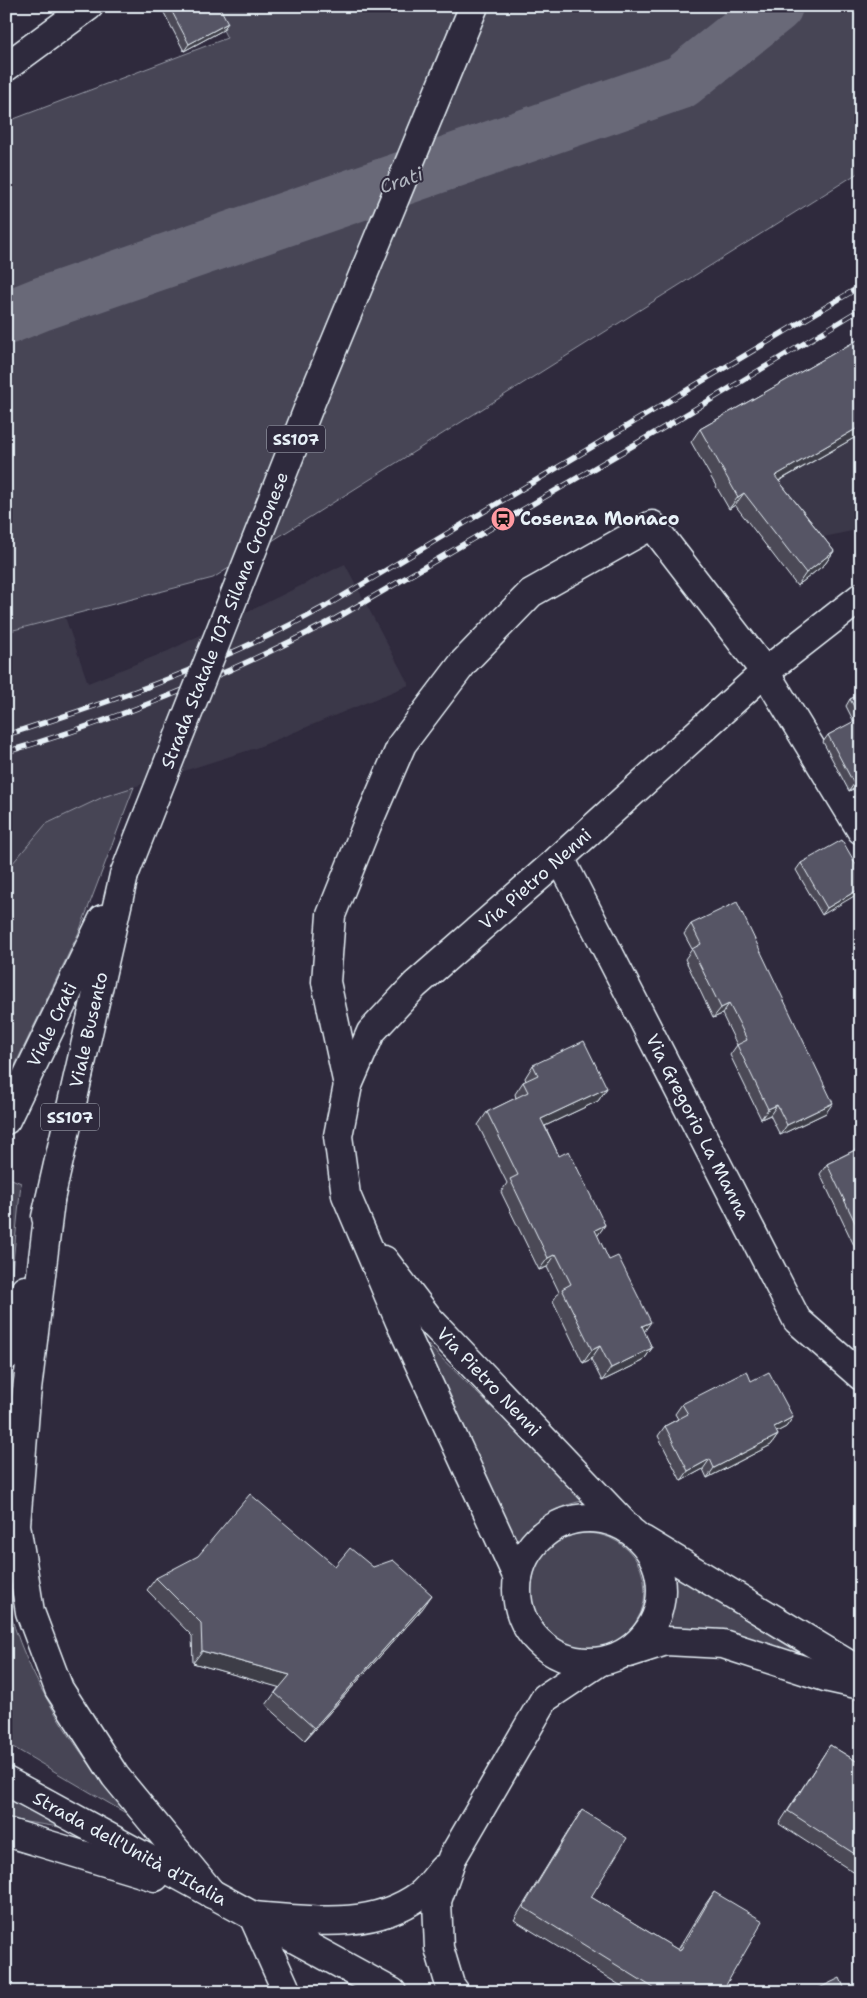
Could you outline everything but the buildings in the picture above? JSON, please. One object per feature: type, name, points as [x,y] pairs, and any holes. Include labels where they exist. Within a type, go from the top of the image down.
[{"type":"street","points":[[6,67],[89,6]]},
{"type":"street","name":"Strada Statale 107 Silana Crotonese","points":[[124,875],[312,399],[474,6]]},
{"type":"street","points":[[348,1085],[326,982],[331,915],[402,744],[464,662],[531,593],[652,525],[765,672],[861,830]]},
{"type":"street","name":"Via Pietro Nenni","points":[[518,1578],[400,1322],[346,1195],[338,1136],[348,1085],[371,1032],[415,985],[560,858],[765,672],[861,597]]},
{"type":"street","name":"Via Gregorio La Manna","points":[[560,858],[797,1320],[861,1376]]},
{"type":"street","name":"Viale Crati","points":[[6,1120],[124,875]]},
{"type":"street","name":"Viale Busento","points":[[6,1356],[50,1201],[124,875]]},
{"type":"street","points":[[50,1201],[26,1398],[16,1525],[30,1612],[59,1689],[115,1776],[212,1894]]},
{"type":"street","name":"Via Pietro Nenni","points":[[361,1229],[429,1319],[635,1533]]},
{"type":"street","points":[[861,1672],[635,1533],[612,1521],[587,1518],[563,1522],[542,1535],[526,1555],[518,1578],[517,1597],[522,1615],[530,1632],[543,1646],[560,1656],[579,1662],[611,1658],[666,1641],[723,1644],[825,1677],[861,1685]]},
{"type":"street","points":[[287,1992],[253,1916],[342,1922],[386,1913],[420,1894],[452,1858],[546,1698],[642,1640],[651,1627],[655,1620],[661,1597],[659,1573],[635,1533]]},
{"type":"street","points":[[543,1646],[546,1698]]},
{"type":"street","name":"Strada dell'Unità d'Italia","points":[[6,1782],[392,1992]]},
{"type":"street","points":[[6,1832],[212,1894]]},
{"type":"street","points":[[452,1858],[437,1901],[439,1948],[450,1985],[455,1992]]},
{"type":"shaded area","points":[[211,6],[861,6],[861,171],[213,578],[6,632],[6,122],[227,38]]},
{"type":"shaded area","points":[[861,434],[861,529],[824,537],[825,564],[766,488]]},
{"type":"shaded area","points":[[345,564],[409,685],[256,748],[102,797],[46,824],[6,871],[6,632],[65,617],[88,683],[168,651]]},
{"type":"shaded area","points":[[134,787],[79,932],[6,1084],[6,871],[46,824],[103,797]]},
{"type":"shaded area","points":[[7,1177],[21,1183],[10,1292],[6,1304]]},
{"type":"shaded area","points":[[414,1331],[586,1500],[547,1514],[531,1525],[517,1542]]},
{"type":"shaded area","points":[[587,1533],[609,1538],[628,1550],[640,1569],[645,1591],[640,1613],[628,1632],[609,1644],[587,1649],[565,1644],[546,1632],[534,1613],[529,1591],[534,1569],[546,1550],[565,1538]]},
{"type":"shaded area","points":[[671,1573],[811,1660],[663,1628],[672,1595]]},
{"type":"shaded area","points":[[6,1597],[26,1657],[55,1713],[72,1740],[129,1815],[6,1743]]},
{"type":"shaded area","points":[[6,1794],[66,1828],[6,1819]]},
{"type":"waterway","name":"Crati","points":[[6,318],[41,304],[681,82],[776,6]]},
{"type":"railway","points":[[6,735],[129,694],[210,662],[288,626],[326,606],[861,286]]},
{"type":"railway","points":[[6,752],[91,725],[174,694],[215,677],[335,619],[682,417],[861,309]]},
{"type":"place","name":"Cosenza Monaco","points":[[503,519]]}]
